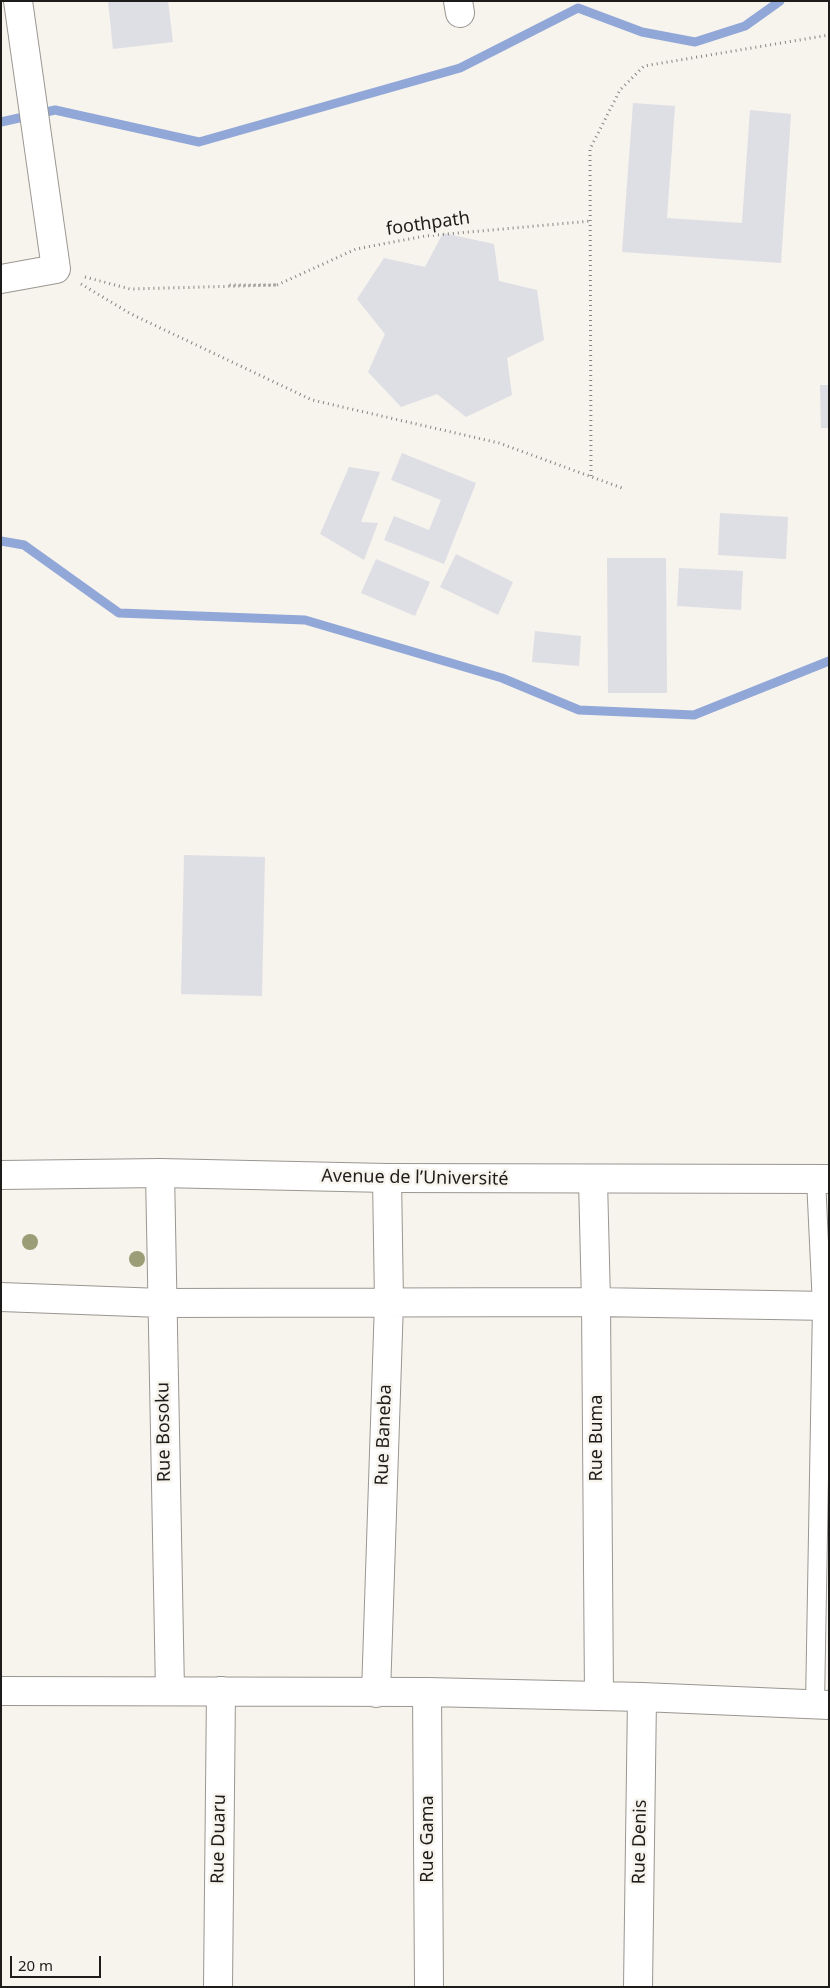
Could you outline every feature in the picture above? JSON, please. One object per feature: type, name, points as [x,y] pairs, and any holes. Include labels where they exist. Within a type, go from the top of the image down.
[{"type":"street","points":[[1,279],[56,269],[18,1]]},
{"type":"street","name":"Avenue de l’Université","points":[[1,1175],[160,1173],[592,1180],[823,1179]]},
{"type":"street","name":"Rue Bosoku","points":[[160,1173],[170,1691]]},
{"type":"street","name":"Rue Baneba","points":[[376,1693],[389,1302],[387,1178]]},
{"type":"street","name":"Rue Buma","points":[[592,1180],[596,1302],[599,1696]]},
{"type":"street","points":[[1,1297],[161,1302],[596,1302],[825,1306]]},
{"type":"street","points":[[1,1691],[427,1692],[642,1697],[822,1705]]},
{"type":"street","name":"Rue Duaru","points":[[218,1987],[221,1691]]},
{"type":"street","name":"Rue Gama","points":[[427,1692],[429,1987]]},
{"type":"street","name":"Rue Denis","points":[[638,1987],[642,1697]]},
{"type":"lane","points":[[822,1705],[825,1306],[823,1179]]},
{"type":"path","points":[[591,476],[590,149],[620,90],[644,66],[829,35]]},
{"type":"path","name":"foothpath","points":[[277,284],[356,249],[425,236],[591,221]]},
{"type":"path","points":[[56,269],[130,289],[277,284]]},
{"type":"path","points":[[56,269],[131,314],[312,400],[499,443],[622,488]]},
{"type":"path","points":[[227,285],[277,284]]},
{"type":"building","points":[[108,1],[168,1],[173,42],[113,49]]},
{"type":"building","points":[[633,103],[675,106],[667,218],[742,223],[750,110],[791,114],[781,263],[622,252]]},
{"type":"building","points":[[443,233],[494,244],[499,281],[537,290],[544,340],[507,358],[512,395],[466,417],[437,394],[401,407],[368,372],[385,334],[357,299],[384,258],[425,267]]},
{"type":"building","points":[[820,385],[829,385],[829,428],[821,428]]},
{"type":"building","points":[[402,453],[476,483],[444,564],[384,540],[394,516],[429,530],[441,500],[391,480]]},
{"type":"building","points":[[349,467],[380,472],[361,522],[378,523],[364,560],[320,534]]},
{"type":"building","points":[[720,513],[788,517],[786,559],[718,555]]},
{"type":"building","points":[[456,554],[513,582],[498,615],[440,587]]},
{"type":"building","points":[[607,558],[666,558],[667,693],[608,693]]},
{"type":"building","points":[[376,559],[430,582],[415,616],[361,593]]},
{"type":"building","points":[[679,568],[743,571],[741,610],[677,606]]},
{"type":"building","points":[[535,631],[581,636],[579,666],[532,662]]},
{"type":"building","points":[[184,855],[265,857],[262,996],[181,994]]},
{"type":"waterway","points":[[1,122],[55,110],[199,142],[460,68],[578,8],[642,32],[695,42],[745,26],[780,1]]},
{"type":"waterway","points":[[1,541],[24,545],[119,613],[305,620],[502,678],[579,710],[694,715],[829,661]]}]
